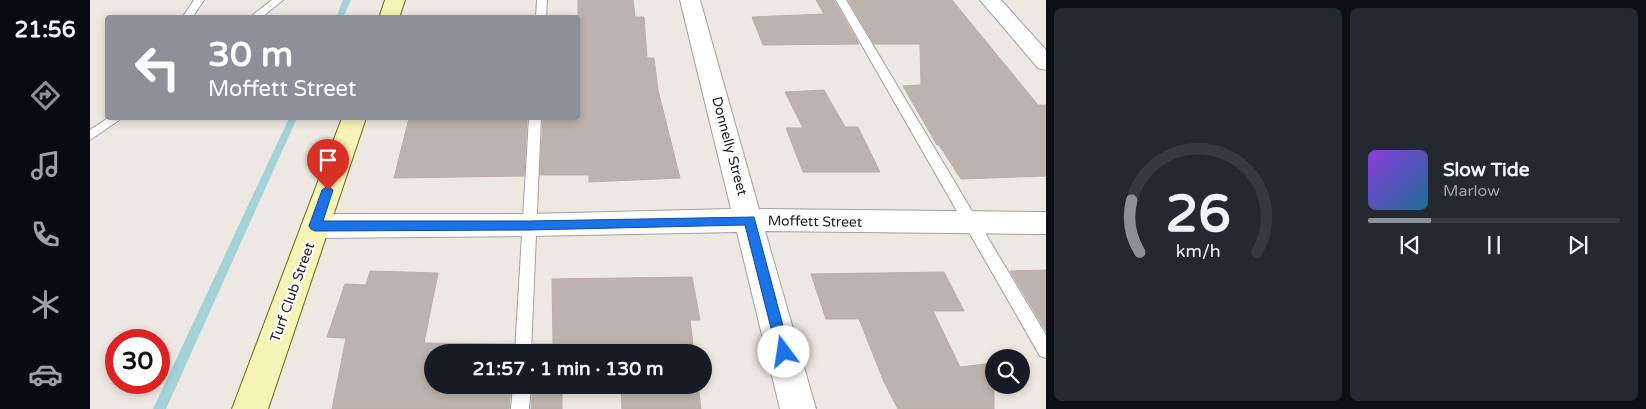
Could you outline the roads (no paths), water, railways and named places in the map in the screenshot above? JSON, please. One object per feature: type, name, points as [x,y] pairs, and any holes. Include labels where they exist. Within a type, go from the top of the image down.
[{"type":"main road","points":[[390,15],[395,0]]},
{"type":"main road","name":"Turf Club Street","points":[[250,409],[353,120]]},
{"type":"street","name":"Donnelly Street","points":[[690,0],[750,220],[798,409]]},
{"type":"street","points":[[990,0],[1046,63]]},
{"type":"street","name":"Moffett Street","points":[[315,226],[529,225],[750,220],[1046,222]]},
{"type":"lane","points":[[189,15],[200,0]]},
{"type":"lane","points":[[258,15],[278,0]]},
{"type":"lane","points":[[541,15],[542,0]]},
{"type":"lane","points":[[841,0],[1046,350]]},
{"type":"lane","points":[[90,136],[105,118]]},
{"type":"lane","points":[[90,136],[113,120]]},
{"type":"lane","points":[[523,344],[535,120]]},
{"type":"lane","points":[[520,409],[521,394]]},
{"type":"waterway","points":[[340,15],[347,0]]},
{"type":"waterway","points":[[159,409],[292,120]]}]
